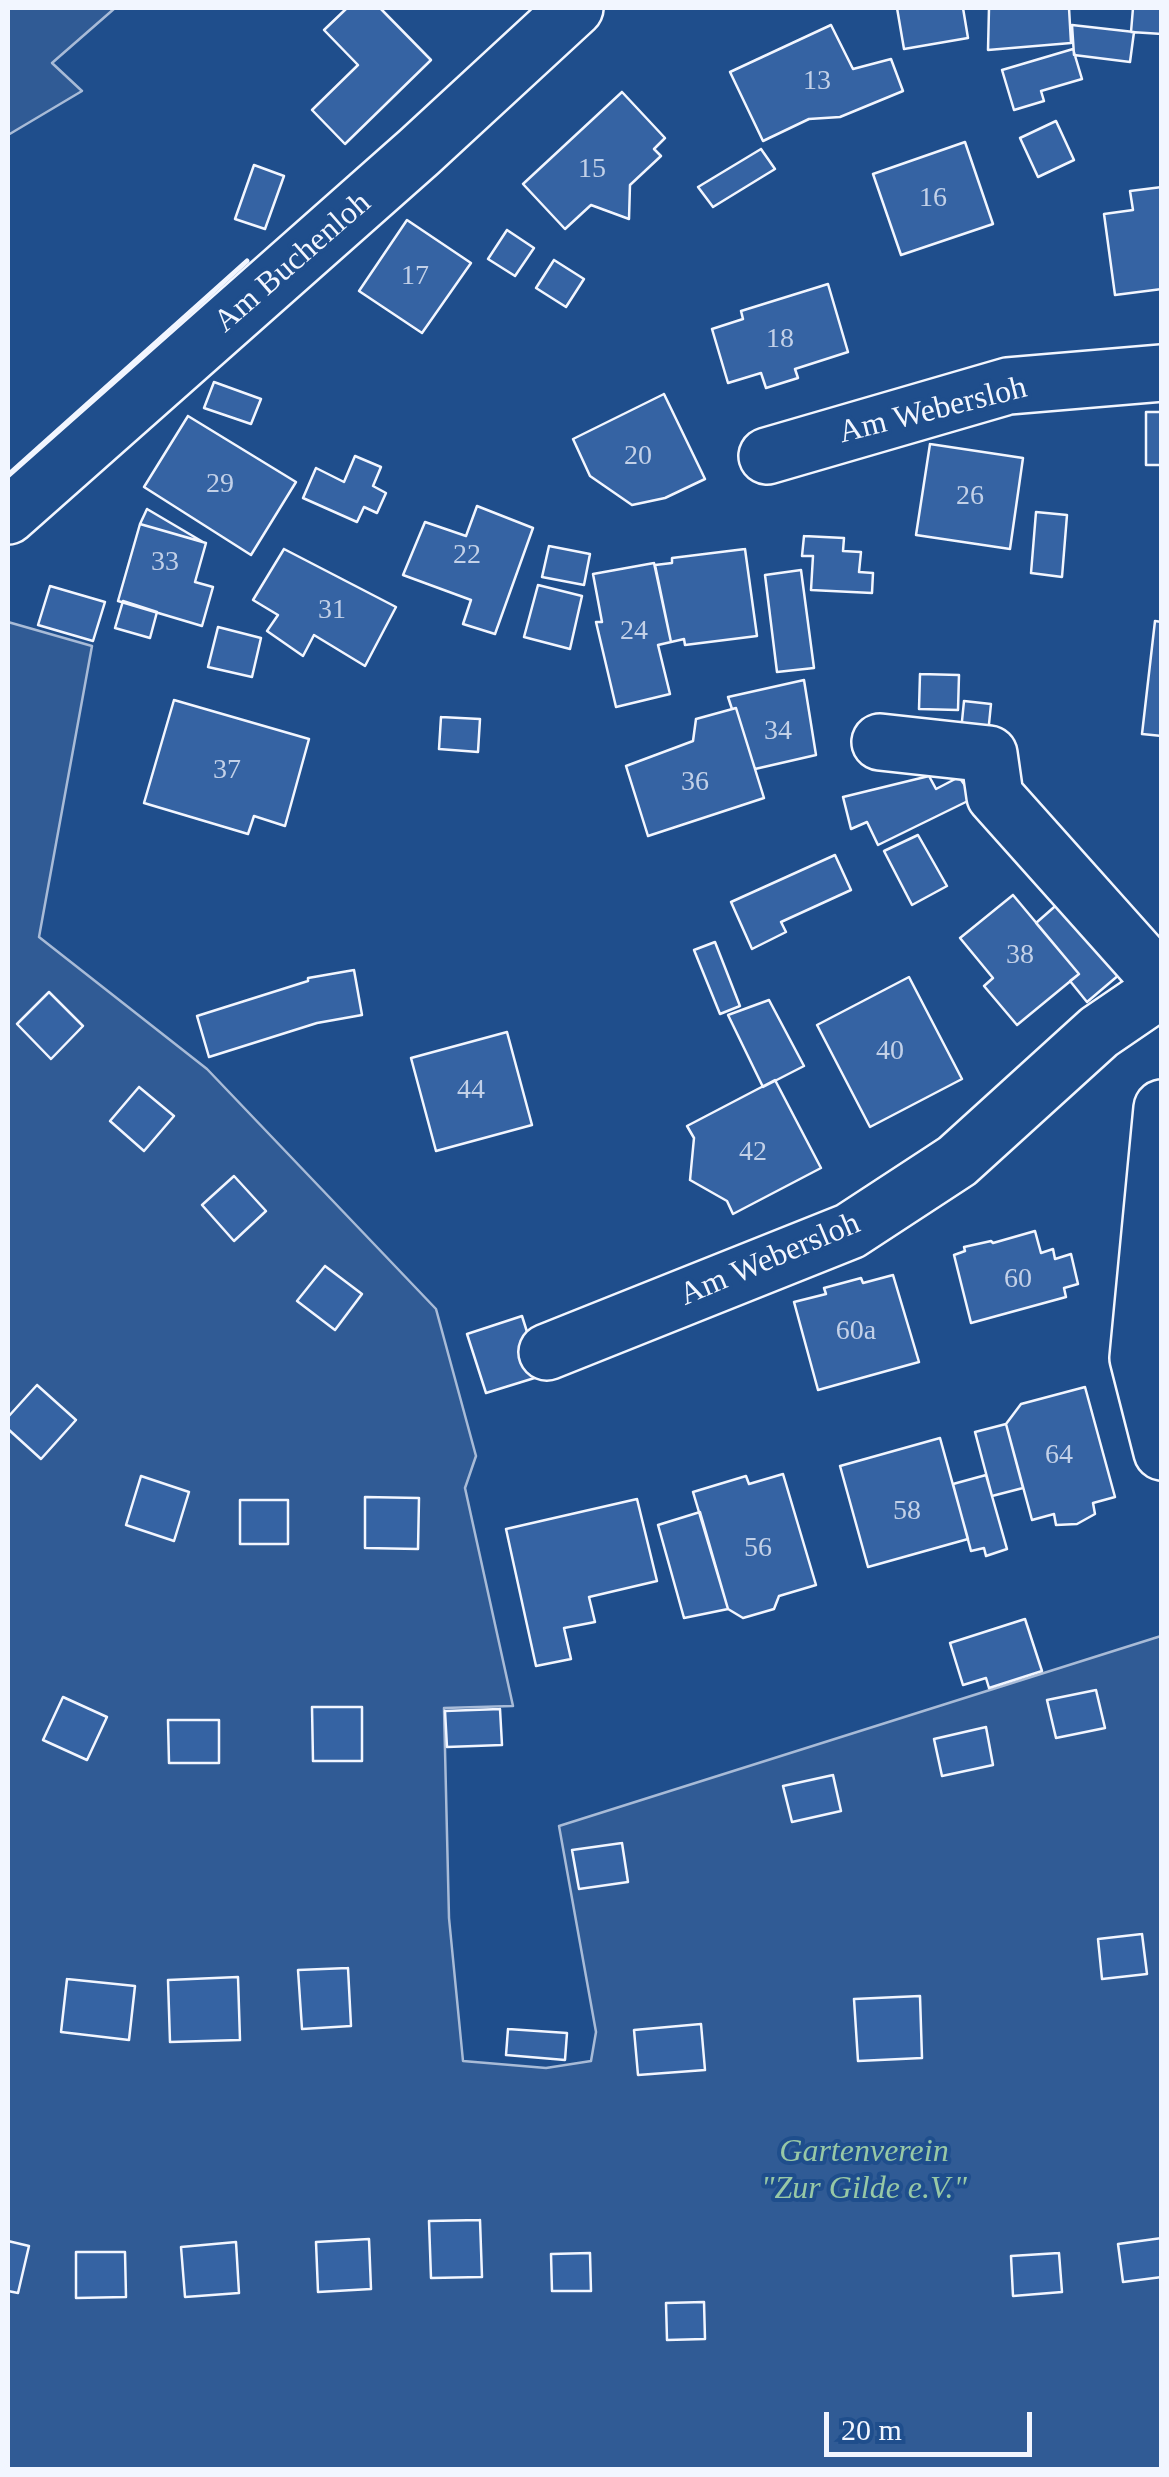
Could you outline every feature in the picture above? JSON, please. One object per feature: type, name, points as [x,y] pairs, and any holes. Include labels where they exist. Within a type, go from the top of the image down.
[{"type":"street","name":"Am Buchenloh","points":[[8,516],[575,8]]},
{"type":"street","name":"Am Webersloh","points":[[767,456],[1008,386],[1162,374]]},
{"type":"street","points":[[880,742],[989,754],[994,796],[1162,986]]},
{"type":"street","name":"Am Webersloh","points":[[548,1352],[850,1231],[957,1162],[1099,1032],[1162,986]]},
{"type":"street","points":[[1162,1108],[1150,1355],[1162,1452]]},
{"type":"shaded area","points":[[8,8],[115,8],[52,63],[82,91],[8,135]]},
{"type":"shaded area","name":"Gartenverein \"Zur Gilde e.V.\"","points":[[8,622],[92,646],[39,937],[207,1069],[436,1309],[476,1456],[465,1488],[513,1706],[444,1708],[449,1918],[463,2061],[546,2068],[591,2061],[596,2032],[559,1826],[1161,1636],[1161,2469],[8,2469]]},
{"type":"building","points":[[347,8],[380,8],[431,60],[345,144],[312,110],[358,65],[324,30]]},
{"type":"building","points":[[897,8],[963,8],[968,38],[904,49]]},
{"type":"building","points":[[989,8],[1069,8],[1071,43],[988,50]]},
{"type":"building","points":[[1133,8],[1162,8],[1162,34],[1131,32]]},
{"type":"building","points":[[831,25],[853,69],[891,59],[903,91],[840,117],[809,119],[763,141],[730,72]]},
{"type":"building","points":[[1072,25],[1134,32],[1130,62],[1074,55]]},
{"type":"building","points":[[1073,49],[1082,79],[1041,91],[1044,101],[1014,110],[1002,70]]},
{"type":"building","points":[[622,92],[665,138],[654,149],[661,156],[630,185],[629,219],[591,205],[565,229],[523,184]]},
{"type":"building","points":[[1056,121],[1074,160],[1038,177],[1020,138]]},
{"type":"building","points":[[965,142],[993,224],[901,255],[873,174]]},
{"type":"building","points":[[761,149],[775,169],[713,207],[698,187]]},
{"type":"building","points":[[254,165],[284,176],[265,229],[235,219]]},
{"type":"building","points":[[1162,187],[1162,289],[1115,295],[1104,214],[1133,210],[1130,191]]},
{"type":"building","points":[[407,220],[471,263],[422,333],[359,291]]},
{"type":"building","points":[[507,230],[534,248],[515,276],[488,259]]},
{"type":"building","points":[[554,260],[584,279],[566,307],[536,288]]},
{"type":"building","points":[[828,284],[848,352],[795,369],[798,378],[766,388],[761,373],[728,383],[712,329],[743,319],[741,311]]},
{"type":"building","points":[[214,382],[261,399],[251,424],[204,408]]},
{"type":"building","points":[[664,394],[705,479],[665,498],[632,505],[590,476],[573,439]]},
{"type":"building","points":[[1146,412],[1162,412],[1162,465],[1146,465]]},
{"type":"building","points":[[188,416],[296,482],[251,555],[144,487]]},
{"type":"building","points":[[930,444],[1023,458],[1010,549],[916,535]]},
{"type":"building","points":[[355,456],[381,467],[373,486],[386,493],[377,513],[364,507],[357,522],[303,498],[316,468],[344,482]]},
{"type":"building","points":[[477,506],[533,528],[495,634],[463,624],[471,600],[403,575],[425,522],[466,536]]},
{"type":"building","points":[[147,509],[203,542],[140,524]]},
{"type":"building","points":[[1036,512],[1067,515],[1062,577],[1031,573]]},
{"type":"building","points":[[140,524],[206,543],[195,582],[213,587],[202,626],[118,601]]},
{"type":"building","points":[[804,536],[844,538],[843,551],[861,552],[859,572],[873,573],[872,593],[811,590],[813,556],[802,556]]},
{"type":"building","points":[[549,546],[590,554],[584,585],[542,577]]},
{"type":"building","points":[[284,549],[396,607],[365,666],[314,635],[303,656],[267,631],[278,615],[253,600]]},
{"type":"building","points":[[745,549],[757,636],[685,645],[684,639],[671,642],[655,565],[672,563],[672,558]]},
{"type":"building","points":[[654,563],[671,642],[658,645],[670,694],[616,707],[596,622],[602,622],[593,574]]},
{"type":"building","points":[[801,570],[814,668],[777,672],[765,575]]},
{"type":"building","points":[[538,585],[582,596],[570,649],[524,637]]},
{"type":"building","points":[[50,586],[105,602],[93,641],[38,625]]},
{"type":"building","points":[[123,601],[157,612],[150,638],[115,628]]},
{"type":"building","points":[[1155,621],[1162,622],[1162,736],[1142,734]]},
{"type":"building","points":[[218,627],[261,638],[252,677],[208,667]]},
{"type":"building","points":[[920,674],[959,675],[958,710],[919,709]]},
{"type":"building","points":[[804,680],[816,755],[755,769],[736,708],[732,709],[728,697]]},
{"type":"building","points":[[174,700],[309,739],[285,826],[254,816],[248,834],[144,803]]},
{"type":"building","points":[[964,701],[991,704],[988,734],[961,731]]},
{"type":"building","points":[[736,708],[764,798],[648,836],[626,766],[693,741],[696,719]]},
{"type":"building","points":[[441,717],[480,719],[478,752],[439,749]]},
{"type":"building","points":[[929,776],[936,789],[959,777],[974,798],[878,845],[867,822],[851,829],[843,797]]},
{"type":"building","points":[[918,835],[947,886],[912,905],[884,851]]},
{"type":"building","points":[[835,855],[851,890],[781,922],[786,932],[752,949],[731,902]]},
{"type":"building","points":[[1013,895],[1079,974],[1017,1025],[984,986],[993,978],[960,938]]},
{"type":"building","points":[[1061,901],[1120,974],[1087,1002],[1070,981],[1079,974],[1036,923]]},
{"type":"building","points":[[715,942],[740,1006],[720,1014],[694,950]]},
{"type":"building","points":[[354,970],[362,1015],[317,1023],[209,1057],[197,1016],[308,978]]},
{"type":"building","points":[[909,977],[962,1079],[870,1127],[817,1025]]},
{"type":"building","points":[[49,992],[83,1026],[51,1059],[17,1024]]},
{"type":"building","points":[[769,1000],[804,1066],[763,1087],[728,1015]]},
{"type":"building","points":[[507,1032],[532,1125],[436,1151],[411,1058]]},
{"type":"building","points":[[775,1080],[821,1168],[733,1214],[727,1201],[690,1180],[694,1138],[687,1126]]},
{"type":"building","points":[[139,1087],[174,1116],[144,1151],[110,1121]]},
{"type":"building","points":[[234,1176],[266,1211],[234,1241],[202,1205]]},
{"type":"building","points":[[1035,1231],[1041,1253],[1053,1249],[1055,1259],[1071,1254],[1078,1284],[1064,1288],[1066,1297],[971,1323],[954,1255],[965,1251],[964,1247]]},
{"type":"building","points":[[325,1266],[362,1294],[335,1330],[297,1301]]},
{"type":"building","points":[[893,1275],[919,1362],[818,1390],[794,1302],[826,1294],[824,1288]]},
{"type":"building","points":[[522,1316],[541,1376],[486,1393],[467,1334]]},
{"type":"building","points":[[37,1385],[76,1420],[41,1459],[8,1429],[8,1417]]},
{"type":"building","points":[[1085,1387],[1115,1497],[1093,1503],[1095,1514],[1077,1524],[1056,1525],[1054,1514],[1032,1520],[1006,1424],[1021,1404]]},
{"type":"building","points":[[1006,1424],[1023,1488],[992,1496],[975,1432]]},
{"type":"building","points":[[940,1438],[968,1539],[868,1567],[840,1466]]},
{"type":"building","points":[[783,1474],[816,1585],[779,1596],[774,1609],[743,1618],[728,1609],[693,1492],[746,1476],[749,1484]]},
{"type":"building","points":[[986,1475],[1007,1549],[986,1556],[984,1548],[971,1551],[953,1484]]},
{"type":"building","points":[[141,1476],[189,1492],[174,1541],[126,1525]]},
{"type":"building","points":[[365,1497],[419,1498],[418,1549],[365,1548]]},
{"type":"building","points":[[637,1499],[657,1581],[589,1597],[595,1622],[564,1628],[571,1659],[536,1666],[506,1529]]},
{"type":"building","points":[[240,1500],[288,1500],[288,1544],[240,1544]]},
{"type":"building","points":[[700,1512],[728,1609],[684,1618],[658,1525]]},
{"type":"building","points":[[1025,1619],[1042,1671],[989,1688],[986,1678],[963,1685],[950,1643]]},
{"type":"building","points":[[1096,1690],[1105,1728],[1056,1738],[1047,1700]]},
{"type":"building","points":[[63,1697],[107,1717],[87,1760],[43,1740]]},
{"type":"building","points":[[312,1707],[362,1707],[362,1761],[313,1761]]},
{"type":"building","points":[[500,1709],[502,1745],[447,1747],[445,1711]]},
{"type":"building","points":[[168,1720],[219,1720],[219,1763],[169,1763]]},
{"type":"building","points":[[986,1727],[993,1765],[942,1776],[934,1739]]},
{"type":"building","points":[[833,1775],[841,1811],[792,1822],[783,1786]]},
{"type":"building","points":[[622,1843],[628,1882],[579,1889],[572,1850]]},
{"type":"building","points":[[1142,1934],[1147,1974],[1102,1979],[1098,1939]]},
{"type":"building","points":[[348,1968],[351,2026],[302,2029],[298,1970]]},
{"type":"building","points":[[238,1977],[240,2040],[170,2042],[168,1980]]},
{"type":"building","points":[[67,1979],[135,1986],[129,2040],[61,2032]]},
{"type":"building","points":[[920,1996],[922,2058],[858,2061],[854,1999]]},
{"type":"building","points":[[701,2024],[705,2070],[638,2075],[634,2030]]},
{"type":"building","points":[[508,2029],[567,2033],[565,2060],[506,2055]]},
{"type":"building","points":[[480,2220],[482,2277],[431,2278],[429,2221]]},
{"type":"building","points":[[1162,2238],[1162,2277],[1123,2282],[1118,2244]]},
{"type":"building","points":[[369,2239],[371,2289],[318,2292],[316,2242]]},
{"type":"building","points":[[8,2241],[29,2246],[18,2293],[8,2291]]},
{"type":"building","points":[[236,2242],[239,2293],[185,2297],[181,2247]]},
{"type":"building","points":[[76,2252],[125,2252],[126,2297],[76,2298]]},
{"type":"building","points":[[590,2253],[591,2291],[552,2291],[551,2254]]},
{"type":"building","points":[[1059,2253],[1062,2292],[1013,2296],[1011,2256]]},
{"type":"building","points":[[704,2302],[705,2339],[667,2340],[666,2303]]},
{"type":"wall","points":[[8,475],[247,261]]}]
